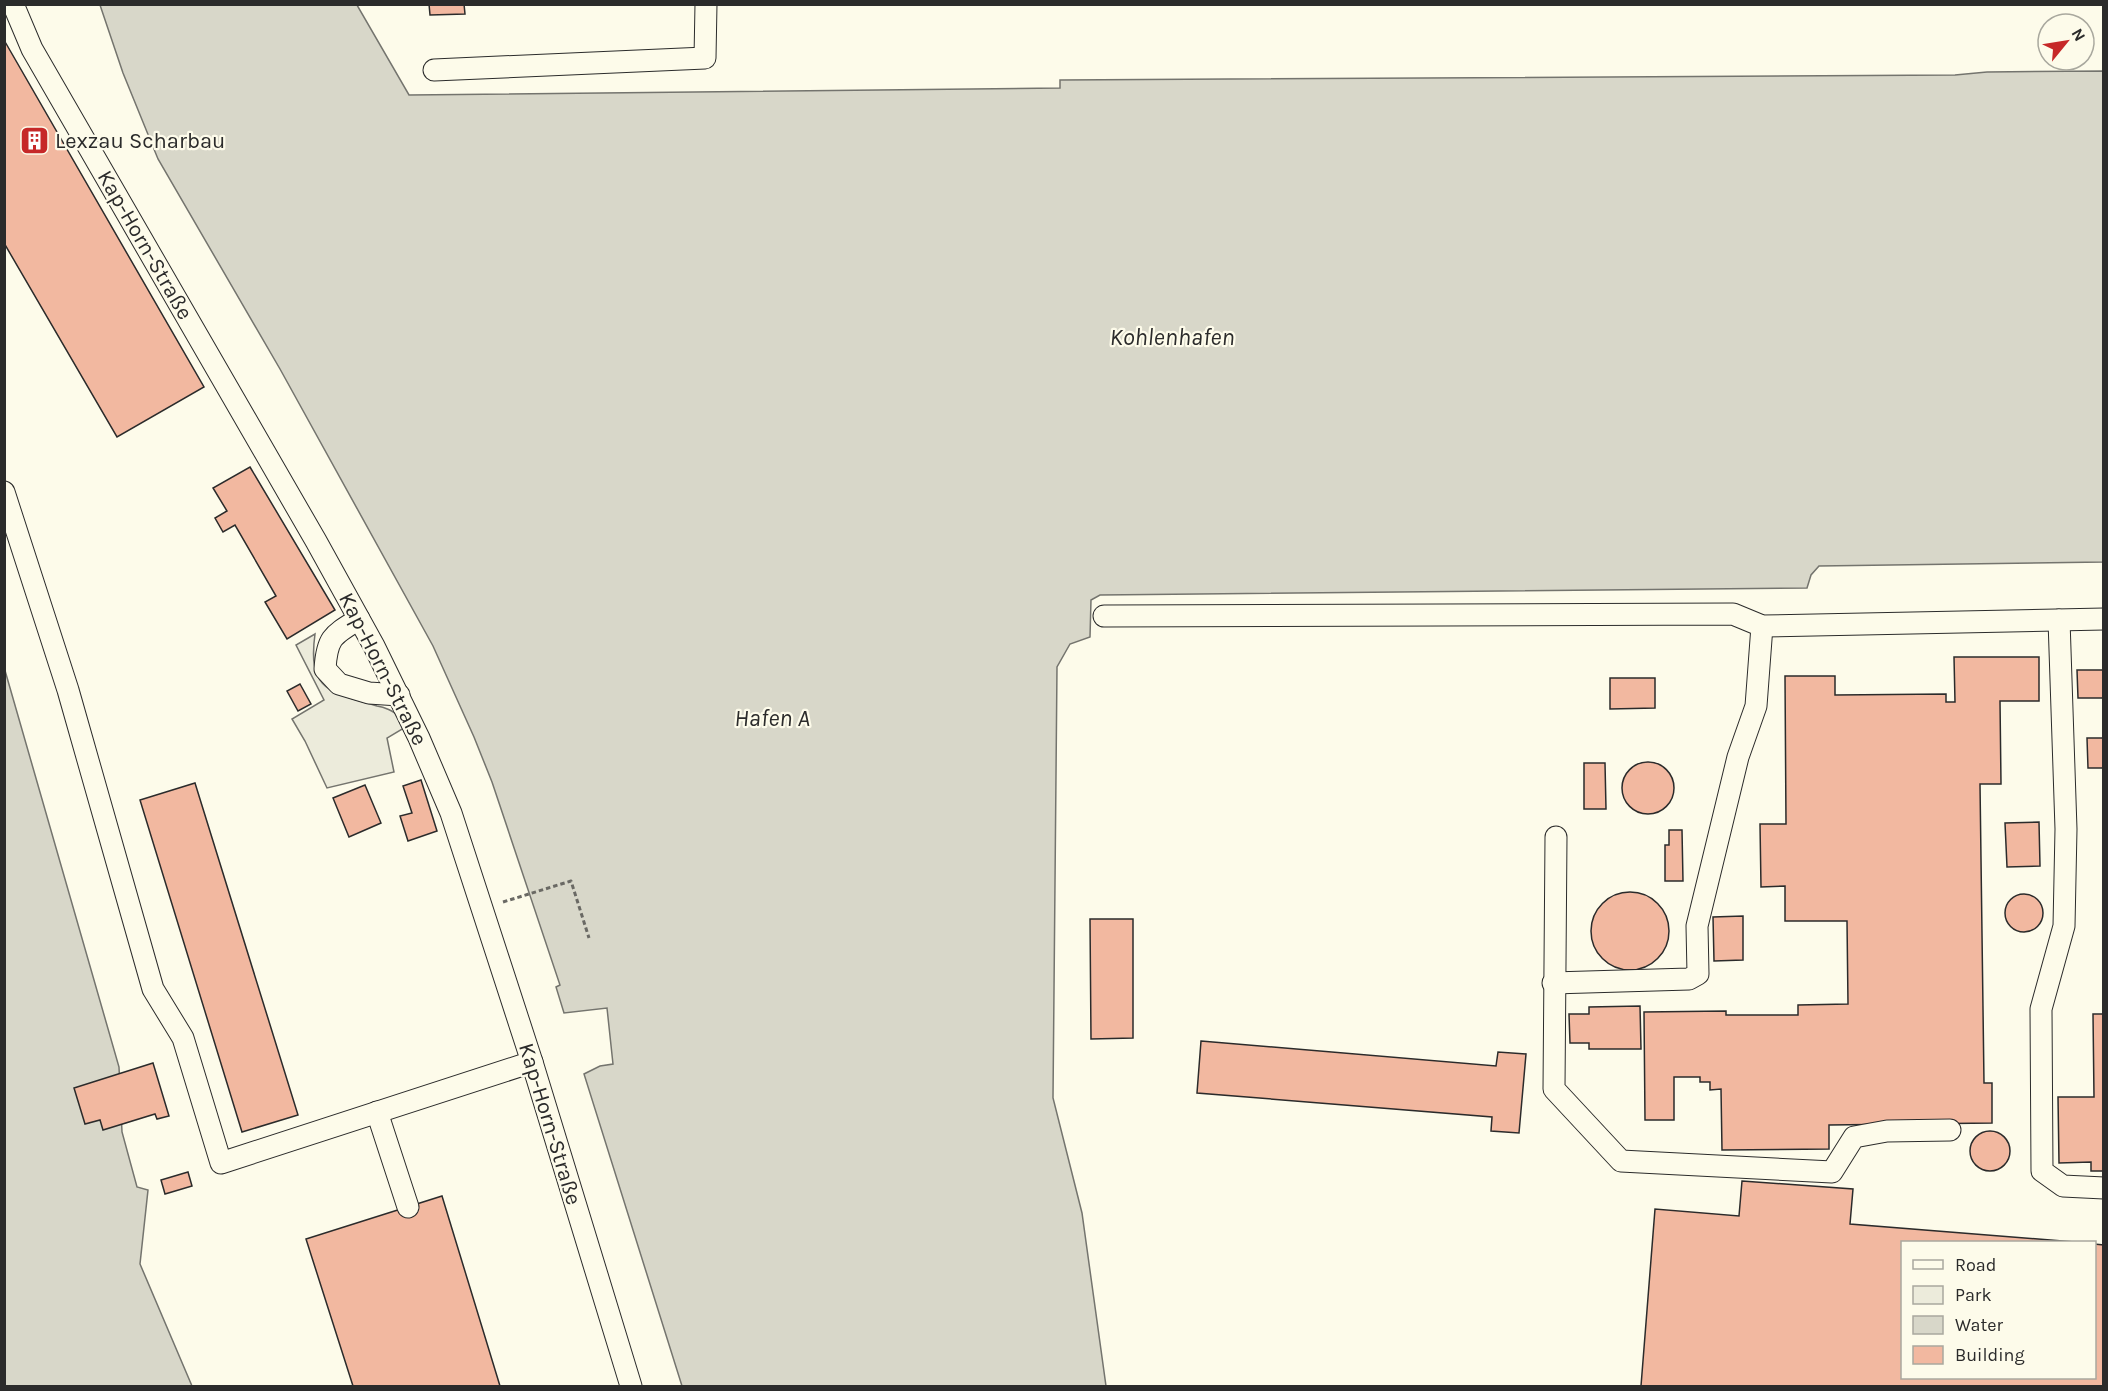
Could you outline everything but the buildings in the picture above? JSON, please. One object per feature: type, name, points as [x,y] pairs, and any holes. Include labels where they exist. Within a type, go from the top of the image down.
[{"type":"street","name":"Kap-Horn-Straße","points":[[13,4],[32,49],[359,619],[399,695],[451,813],[532,1062],[632,1386]]},
{"type":"street","points":[[434,70],[705,58],[706,4]]},
{"type":"street","points":[[4,492],[68,690],[153,989],[183,1038],[221,1163],[532,1062]]},
{"type":"street","points":[[1104,616],[1733,614],[1762,626],[2103,619]]},
{"type":"street","points":[[359,619],[337,633],[326,649],[325,669],[339,684],[369,693],[399,695]]},
{"type":"street","points":[[2059,620],[2066,829],[2064,926],[2041,1009],[2042,1171],[2063,1186],[2103,1188]]},
{"type":"street","points":[[1554,983],[1689,979],[1698,974],[1697,926],[1738,757],[1756,706],[1762,626]]},
{"type":"street","points":[[1556,837],[1554,1089],[1621,1161],[1832,1172],[1854,1137],[1887,1131],[1950,1130]]},
{"type":"street","points":[[377,1112],[408,1207]]},
{"type":"path","points":[[503,903],[571,881],[589,938]]},
{"type":"green space","points":[[315,634],[313,653],[315,668],[319,679],[326,686],[347,697],[394,712],[399,717],[404,728],[387,738],[394,772],[327,788],[292,719],[324,700],[296,645]]},
{"type":"water","points":[[100,5],[357,5],[409,95],[1060,88],[1060,80],[1955,75],[1987,72],[2103,71],[2103,562],[1819,566],[1811,575],[1807,588],[1100,595],[1091,600],[1090,637],[1070,644],[1057,667],[1053,1098],[1082,1213],[1106,1386],[682,1386],[584,1074],[600,1066],[613,1064],[607,1008],[564,1013],[556,987],[560,985],[492,782],[433,646],[280,369],[158,159],[123,73]]},
{"type":"water","points":[[4,667],[119,1067],[122,1132],[137,1187],[148,1190],[140,1264],[192,1386],[5,1386]]},
{"type":"place","name":"Lexzau Scharbau","points":[[34,141]]},
{"type":"water label","name":"Kohlenhafen","points":[[1172,337]]},
{"type":"water label","name":"Hafen A","points":[[772,718]]}]
